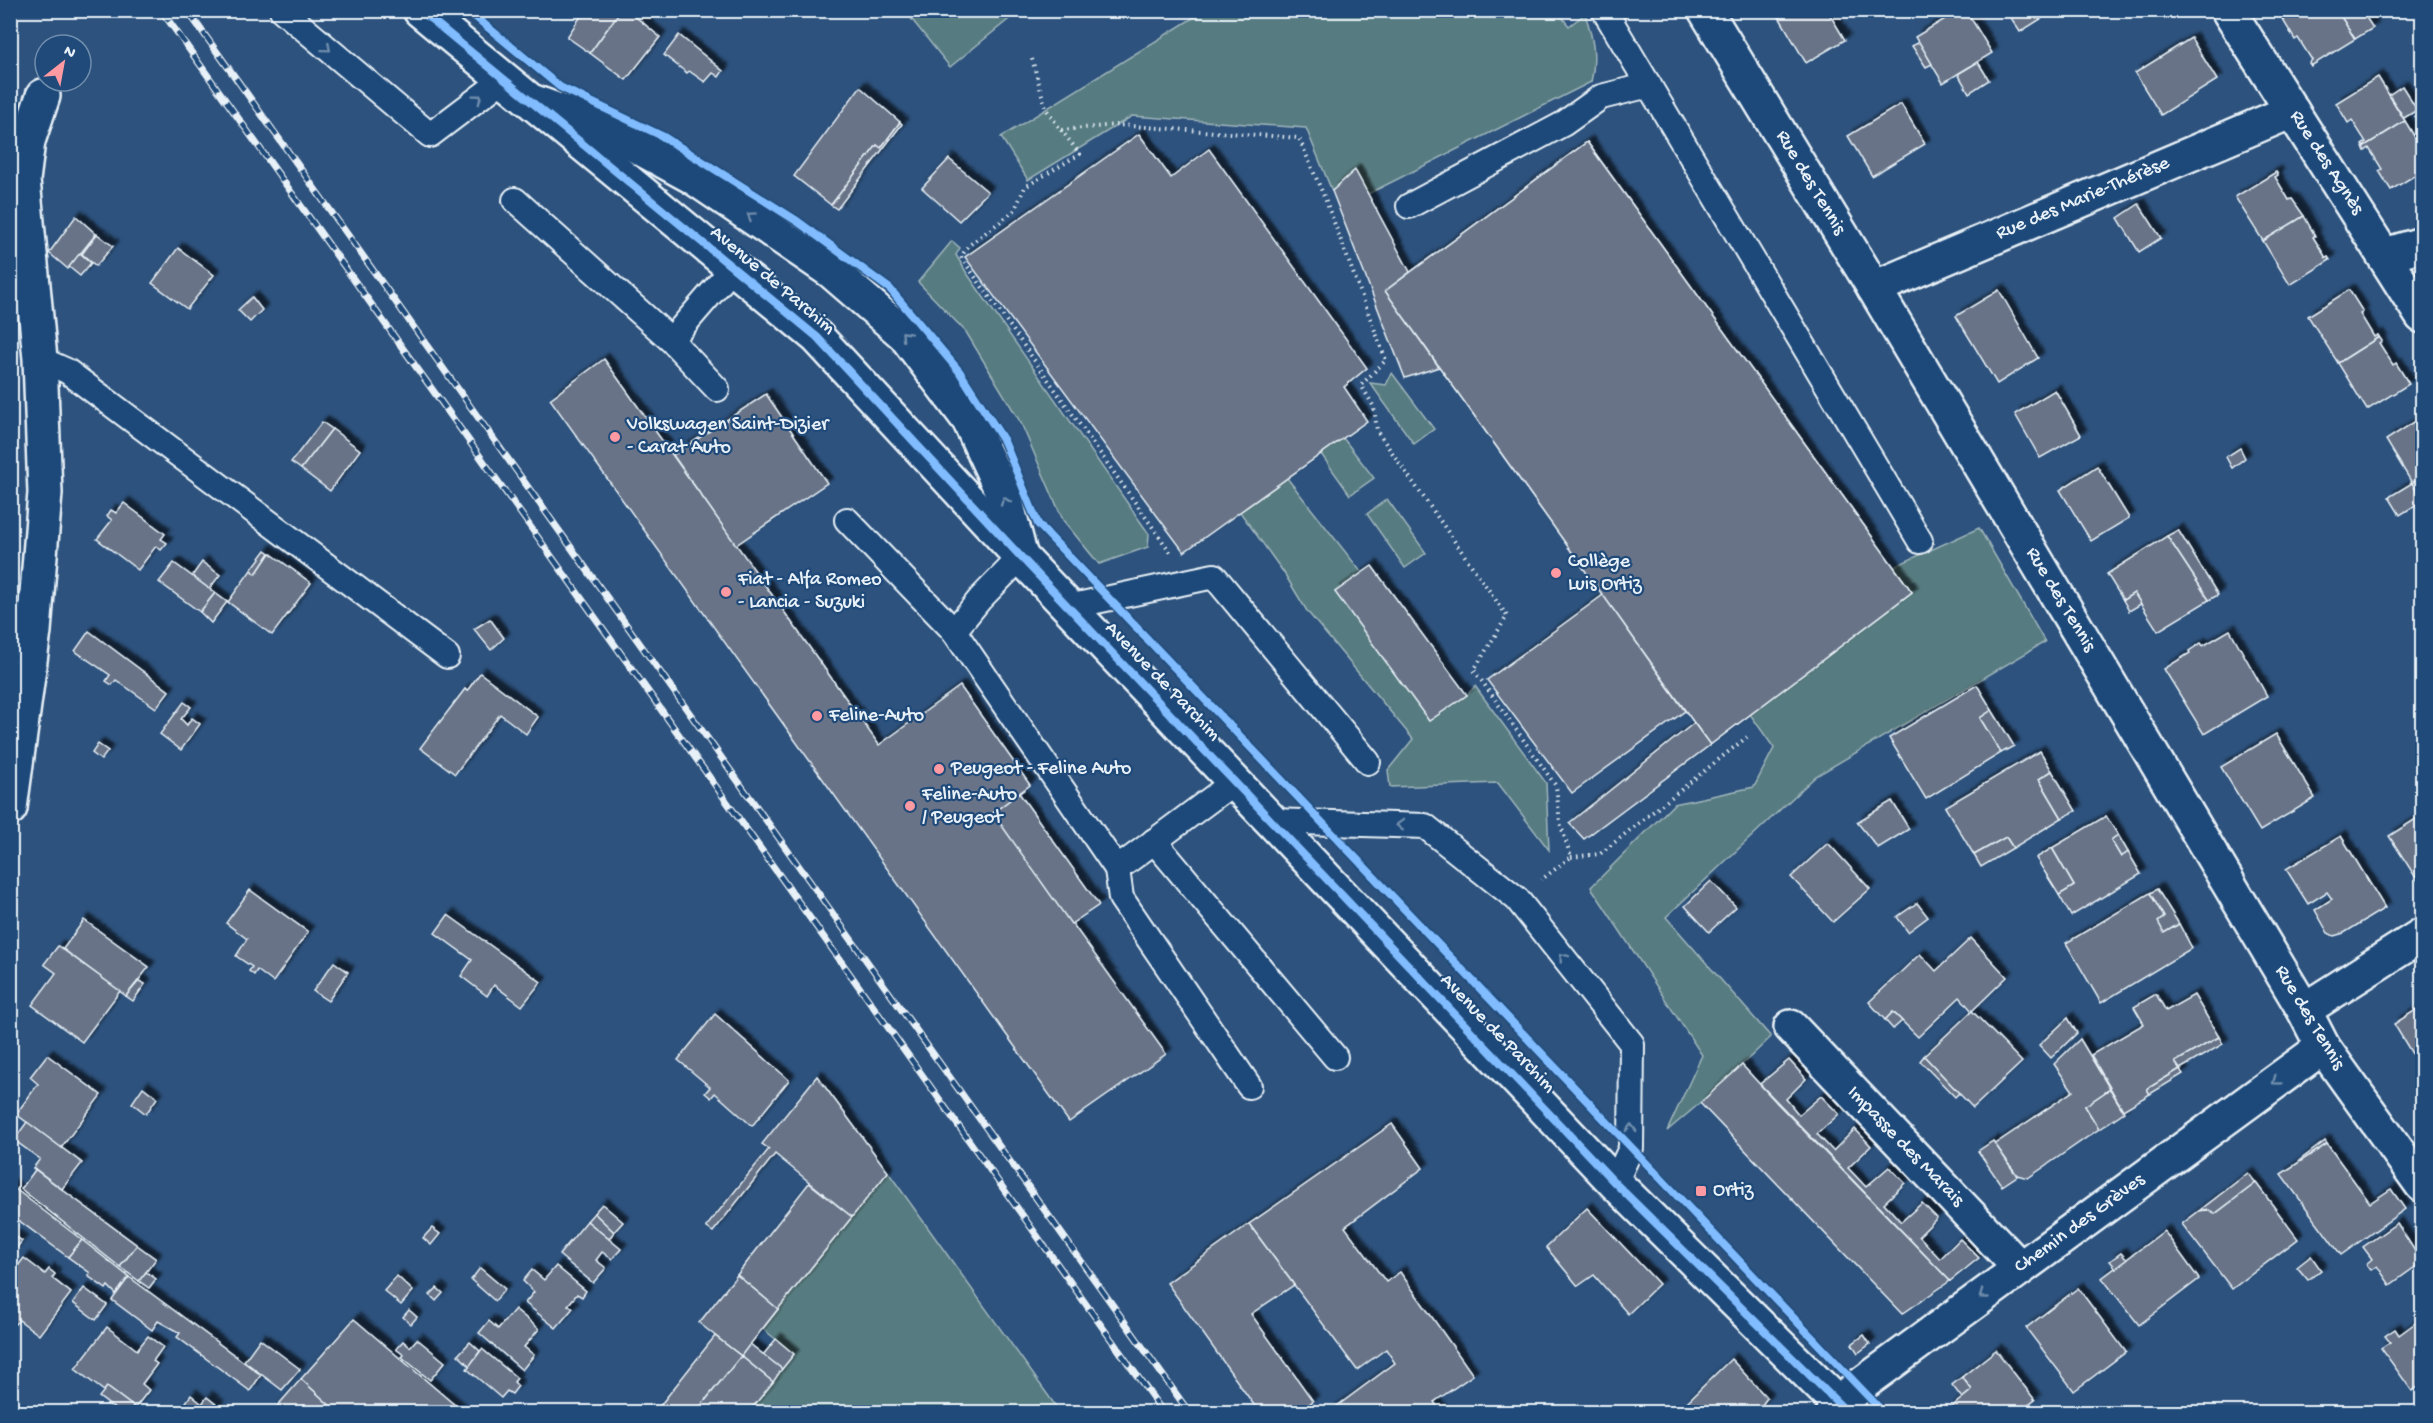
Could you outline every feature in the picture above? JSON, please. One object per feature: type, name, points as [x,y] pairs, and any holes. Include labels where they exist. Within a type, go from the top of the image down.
[{"type":"street","name":"Avenue de Parchim","points":[[420,10],[817,337],[1068,607],[1615,1183],[1840,1410]]},
{"type":"street","name":"Rue des Tennis","points":[[1705,10],[1874,288],[2304,1010],[2323,1047],[2422,1185]]},
{"type":"street","name":"Rue des Agnès","points":[[2228,10],[2422,316]]},
{"type":"street","points":[[10,808],[34,631],[45,493],[40,359],[23,180],[28,141],[43,96]]},
{"type":"street","points":[[531,101],[600,126],[693,177],[831,271],[905,335],[969,420],[1005,498],[1021,557]]},
{"type":"street","name":"Rue des Marie-Thérèse","points":[[1874,288],[2292,111]]},
{"type":"street","points":[[2385,255],[2422,244]]},
{"type":"street","points":[[2304,1010],[2422,935]]},
{"type":"street","name":"Impasse des Marais","points":[[1791,1026],[2020,1268]]},
{"type":"street","name":"Chemin des Grèves","points":[[1840,1410],[1858,1387],[2323,1047]]},
{"type":"lane","points":[[282,10],[430,135],[504,79]]},
{"type":"lane","points":[[1604,10],[1920,541]]},
{"type":"lane","points":[[1409,206],[1563,124],[1601,97],[1649,85]]},
{"type":"lane","points":[[515,200],[671,340],[717,388]]},
{"type":"lane","points":[[671,340],[733,268]]},
{"type":"lane","points":[[40,359],[67,371],[447,656]]},
{"type":"lane","points":[[847,520],[954,631],[1117,869],[1121,898],[1250,1086]]},
{"type":"lane","points":[[954,631],[980,599],[1021,557]]},
{"type":"lane","points":[[1068,607],[1214,576],[1368,762]]},
{"type":"lane","points":[[1117,869],[1234,782]]},
{"type":"lane","points":[[1271,821],[1425,826],[1517,899],[1632,1044],[1631,1148],[1615,1183]]},
{"type":"lane","points":[[1154,841],[1335,1058]]},
{"type":"path","points":[[1032,59],[1046,109],[1080,154],[1025,186],[1014,211],[969,246],[961,257],[1171,553],[1214,576]]},
{"type":"path","points":[[1061,130],[1117,125],[1299,138],[1326,201],[1386,360],[1361,385],[1374,407],[1377,431],[1507,616],[1474,670],[1556,786],[1560,823],[1571,857]]},
{"type":"path","points":[[1517,899],[1571,857],[1600,854],[1747,737]]},
{"type":"green space","points":[[905,11],[1019,11],[950,67]]},
{"type":"green space","points":[[1204,11],[1557,11],[1569,26],[1585,14],[1593,48],[1593,73],[1591,82],[1368,194],[1332,191],[1306,128],[1132,116],[1028,180],[1001,137]]},
{"type":"green space","points":[[952,241],[960,248],[956,255],[966,272],[1149,534],[1148,547],[1099,564],[1063,520],[1021,423],[966,332],[918,282]]},
{"type":"green space","points":[[1392,373],[1434,429],[1414,444],[1370,383],[1386,385]]},
{"type":"green space","points":[[1343,438],[1374,478],[1350,495],[1321,454]]},
{"type":"green space","points":[[1287,478],[1362,573],[1335,592],[1429,721],[1467,695],[1475,686],[1546,783],[1549,850],[1498,783],[1390,787],[1388,770],[1413,739],[1307,611],[1284,573],[1240,512]]},
{"type":"green space","points":[[1387,499],[1426,553],[1405,568],[1367,514]]},
{"type":"green space","points":[[1979,528],[2045,642],[1816,776],[1666,917],[1771,1037],[1719,1087],[1667,1131],[1702,1055],[1591,887],[1674,804],[1754,787],[1774,748],[1750,714],[1893,567]]},
{"type":"green space","points":[[888,1172],[1060,1412],[748,1412],[794,1354],[763,1329]]},
{"type":"building","points":[[585,10],[621,10],[590,53],[567,37]]},
{"type":"building","points":[[621,10],[640,10],[636,17],[660,37],[626,80],[590,53]]},
{"type":"building","points":[[1775,10],[1827,10],[1845,40],[1806,63]]},
{"type":"building","points":[[1960,10],[1966,10],[1992,53],[1943,83],[1915,37]]},
{"type":"building","points":[[2006,10],[2055,10],[2020,32]]},
{"type":"building","points":[[2277,10],[2298,10],[2283,20]]},
{"type":"building","points":[[2298,10],[2337,10],[2355,39],[2311,66],[2309,63],[2312,60],[2298,38],[2295,40],[2283,20]]},
{"type":"building","points":[[2337,10],[2361,10],[2373,28],[2355,39]]},
{"type":"building","points":[[679,35],[723,71],[719,77],[713,73],[705,82],[689,71],[687,73],[664,55]]},
{"type":"building","points":[[2191,38],[2217,80],[2161,115],[2135,73]]},
{"type":"building","points":[[1919,42],[1932,64],[1926,67],[1912,46]]},
{"type":"building","points":[[1978,62],[1989,80],[1969,93],[1958,74]]},
{"type":"building","points":[[2378,77],[2405,121],[2363,147],[2362,145],[2366,142],[2352,120],[2348,123],[2336,103]]},
{"type":"building","points":[[2402,86],[2417,110],[2404,118],[2389,95]]},
{"type":"building","points":[[860,87],[900,122],[881,148],[877,145],[831,205],[794,176]]},
{"type":"building","points":[[1901,104],[1925,144],[1872,176],[1848,136]]},
{"type":"building","points":[[2405,121],[2422,149],[2422,171],[2391,190],[2379,171],[2382,169],[2369,148],[2365,151],[2363,147]]},
{"type":"building","points":[[900,122],[902,124],[837,209],[831,205],[877,145],[881,148]]},
{"type":"building","points":[[2422,130],[2422,149],[2414,135]]},
{"type":"building","points":[[1139,134],[1171,178],[1209,149],[1367,368],[1344,387],[1367,421],[1184,552],[965,257]]},
{"type":"building","points":[[1587,142],[1912,592],[1710,745],[1385,291]],"holes":[[[1582,239],[1619,290],[1543,345],[1515,306],[1494,319],[1486,307]],[[1675,368],[1710,416],[1613,484],[1579,437]],[[1763,490],[1799,538],[1724,595],[1695,555],[1674,568],[1669,558]]]},
{"type":"building","points":[[1587,142],[1912,592],[1710,745],[1385,291]]},
{"type":"building","points":[[949,159],[988,192],[959,221],[922,188]]},
{"type":"building","points":[[1355,170],[1410,272],[1385,291],[1439,367],[1405,378],[1332,191]]},
{"type":"building","points":[[2276,172],[2278,175],[2275,177],[2289,200],[2292,199],[2304,216],[2263,241],[2235,197]]},
{"type":"building","points":[[2139,204],[2161,238],[2139,252],[2118,218]]},
{"type":"building","points":[[76,216],[96,234],[68,269],[49,253]]},
{"type":"building","points":[[2304,216],[2315,236],[2313,237],[2326,258],[2330,260],[2290,285],[2263,241]]},
{"type":"building","points":[[97,234],[113,246],[96,266],[82,254]]},
{"type":"building","points":[[178,248],[214,275],[187,309],[152,283]]},
{"type":"building","points":[[80,253],[91,263],[80,276],[69,267]]},
{"type":"building","points":[[1999,290],[2038,358],[1997,384],[1956,316]]},
{"type":"building","points":[[2349,290],[2363,312],[2360,314],[2374,337],[2378,335],[2379,337],[2338,363],[2308,316]]},
{"type":"building","points":[[252,297],[262,310],[250,322],[238,310]]},
{"type":"building","points":[[2379,337],[2382,341],[2379,343],[2393,365],[2396,363],[2409,384],[2367,410],[2338,363]]},
{"type":"building","name":"Feline-Auto","points":[[604,359],[879,745],[960,686],[1030,785],[993,813],[1166,1054],[1069,1122],[550,399]]},
{"type":"building","points":[[2055,390],[2081,435],[2040,458],[2015,414]]},
{"type":"building","points":[[766,394],[827,483],[736,545],[673,455]]},
{"type":"building","points":[[2422,417],[2422,476],[2412,483],[2386,440]]},
{"type":"building","points":[[322,422],[332,429],[301,469],[291,462]]},
{"type":"building","points":[[332,429],[360,450],[330,491],[301,469]]},
{"type":"building","points":[[2240,448],[2245,458],[2232,468],[2226,457]]},
{"type":"building","points":[[2097,466],[2129,518],[2091,541],[2060,490]]},
{"type":"building","points":[[2422,476],[2422,499],[2412,483]]},
{"type":"building","points":[[2412,483],[2422,501],[2400,515],[2389,497]]},
{"type":"building","points":[[124,503],[165,534],[161,539],[167,543],[161,550],[156,546],[138,570],[97,539],[112,520],[107,516],[111,510],[116,513]]},
{"type":"building","points":[[2178,530],[2218,595],[2209,600],[2167,536]]},
{"type":"building","points":[[2167,536],[2209,600],[2158,631],[2134,593],[2123,600],[2107,574]]},
{"type":"building","points":[[266,550],[270,553],[256,574],[251,570]]},
{"type":"building","points":[[270,553],[311,583],[272,635],[228,602],[251,570],[256,574]]},
{"type":"building","points":[[202,562],[220,575],[209,589],[192,576]]},
{"type":"building","points":[[174,563],[215,593],[200,612],[159,582]]},
{"type":"building","points":[[1372,566],[1467,695],[1429,721],[1335,592]]},
{"type":"building","points":[[215,593],[227,602],[211,623],[200,612]]},
{"type":"building","points":[[2134,593],[2141,604],[2129,611],[2123,600]]},
{"type":"building","points":[[1603,595],[1685,711],[1572,793],[1487,680]]},
{"type":"building","points":[[490,619],[504,638],[491,650],[474,629]]},
{"type":"building","points":[[2230,630],[2267,696],[2204,734],[2164,669],[2190,653],[2189,651],[2201,643],[2203,646]]},
{"type":"building","points":[[89,631],[169,691],[156,708],[116,680],[112,685],[106,681],[110,675],[75,651]]},
{"type":"building","points":[[480,673],[538,717],[526,734],[500,714],[455,774],[420,748]]},
{"type":"building","points":[[1977,685],[1992,710],[1980,718],[2001,753],[1926,799],[1889,738]]},
{"type":"building","points":[[184,702],[191,707],[181,719],[187,725],[192,718],[200,724],[181,750],[160,734]]},
{"type":"building","points":[[1992,710],[2014,746],[2001,753],[1980,718]]},
{"type":"building","points":[[1694,723],[1710,745],[1584,839],[1569,823]]},
{"type":"building","points":[[2276,734],[2315,798],[2260,831],[2221,767]]},
{"type":"building","points":[[98,744],[108,751],[101,760],[92,753]]},
{"type":"building","points":[[2040,751],[2052,771],[2039,779],[2062,818],[2013,848],[2006,837],[1974,855],[1945,807]]},
{"type":"building","points":[[2052,771],[2076,811],[2062,818],[2039,779]]},
{"type":"building","points":[[1019,793],[1099,905],[1071,924],[993,813]]},
{"type":"building","points":[[1892,801],[1909,829],[1878,848],[1857,822]]},
{"type":"building","points":[[2422,815],[2422,883],[2420,884],[2389,836]]},
{"type":"building","points":[[2106,816],[2118,835],[2111,840],[2121,857],[2128,852],[2141,874],[2071,916],[2059,895],[2074,886],[2052,848]]},
{"type":"building","points":[[2118,835],[2128,852],[2121,857],[2111,840]]},
{"type":"building","points":[[2341,836],[2385,908],[2344,933],[2334,936],[2328,933],[2315,910],[2332,899],[2327,892],[2308,904],[2286,869]]},
{"type":"building","points":[[2006,837],[2013,848],[1981,867],[1974,855]]},
{"type":"building","points":[[1828,843],[1870,889],[1833,922],[1791,877]]},
{"type":"building","points":[[2052,848],[2074,886],[2059,895],[2036,858]]},
{"type":"building","points":[[1711,881],[1736,907],[1709,932],[1685,906]]},
{"type":"building","points":[[2157,889],[2179,924],[2164,933],[2158,922],[2164,917],[2150,893]]},
{"type":"building","points":[[250,890],[308,932],[273,982],[257,970],[254,975],[249,971],[252,967],[236,956],[247,939],[226,923]]},
{"type":"building","points":[[2150,893],[2164,917],[2158,922],[2164,933],[2179,924],[2192,948],[2101,1003],[2066,943]]},
{"type":"building","points":[[1917,903],[1928,917],[1908,932],[1897,917]]},
{"type":"building","points":[[448,915],[541,982],[522,1006],[494,985],[487,996],[461,976],[472,960],[435,933]]},
{"type":"building","points":[[84,920],[149,967],[126,996],[63,949]]},
{"type":"building","points":[[1971,938],[2007,977],[1972,1011],[1960,997],[1918,1037],[1893,1012],[1885,1020],[1869,1002],[1920,954],[1936,971]]},
{"type":"building","points":[[58,946],[120,991],[82,1042],[32,1005],[56,973],[44,964]]},
{"type":"building","points":[[334,962],[348,972],[328,1001],[313,991]]},
{"type":"building","points":[[139,981],[145,984],[133,1001],[126,996]]},
{"type":"building","points":[[2156,994],[2166,1011],[2194,995],[2219,1037],[2175,1062],[2180,1069],[2147,1089],[2150,1094],[2123,1110],[2091,1055],[2144,1024],[2134,1007]]},
{"type":"building","points":[[2422,1006],[2422,1070],[2394,1024]]},
{"type":"building","points":[[1972,1011],[2022,1062],[1973,1108],[1924,1056]]},
{"type":"building","points":[[1893,1012],[1902,1021],[1893,1029],[1885,1020]]},
{"type":"building","points":[[715,1014],[789,1080],[752,1126],[715,1093],[711,1098],[705,1093],[710,1087],[678,1060]]},
{"type":"building","points":[[2068,1018],[2077,1033],[2051,1058],[2039,1045]]},
{"type":"building","points":[[2219,1037],[2223,1044],[2180,1069],[2175,1062]]},
{"type":"building","points":[[2080,1039],[2110,1089],[2085,1106],[2099,1129],[2028,1178],[2017,1175],[1995,1144],[2073,1091],[2054,1064]]},
{"type":"building","points":[[47,1055],[101,1095],[61,1148],[16,1114],[38,1084],[30,1077]]},
{"type":"building","points":[[1924,1056],[1959,1093],[1955,1097],[1920,1061]]},
{"type":"building","points":[[1789,1060],[1806,1079],[1786,1099],[1799,1115],[1821,1096],[1839,1114],[1817,1134],[1833,1151],[1855,1129],[1871,1146],[1848,1168],[1866,1187],[1889,1167],[1905,1183],[1884,1203],[1901,1222],[1922,1203],[1937,1218],[1919,1236],[1940,1259],[1960,1239],[1979,1258],[1950,1281],[1760,1084]]},
{"type":"building","points":[[1742,1065],[1950,1281],[1902,1314],[1700,1103]]},
{"type":"building","points":[[2180,1069],[2183,1074],[2150,1094],[2147,1089]]},
{"type":"building","points":[[817,1076],[888,1172],[852,1217],[775,1154],[713,1232],[706,1227],[769,1149],[762,1144]]},
{"type":"building","points":[[143,1087],[157,1098],[146,1114],[132,1103]]},
{"type":"building","points":[[2110,1089],[2124,1112],[2099,1129],[2085,1106]]},
{"type":"building","points":[[27,1122],[82,1163],[62,1189],[33,1168],[40,1159],[14,1140]]},
{"type":"building","points":[[1392,1124],[1423,1168],[1345,1227],[1386,1282],[1400,1272],[1473,1375],[1434,1402],[1441,1412],[1329,1412],[1395,1363],[1386,1349],[1357,1370],[1249,1224]]},
{"type":"building","points":[[1993,1141],[2017,1176],[2002,1186],[1978,1151]]},
{"type":"building","points":[[2325,1141],[2327,1144],[2302,1162],[2300,1160]]},
{"type":"building","points":[[2327,1144],[2370,1203],[2391,1189],[2405,1209],[2341,1255],[2281,1174]]},
{"type":"building","points":[[33,1168],[137,1245],[120,1267],[21,1189],[35,1170]]},
{"type":"building","points":[[2248,1173],[2256,1183],[2215,1214],[2207,1210],[2199,1211]]},
{"type":"building","points":[[809,1183],[852,1217],[778,1309],[737,1275]]},
{"type":"building","points":[[2256,1183],[2298,1239],[2232,1289],[2182,1224],[2199,1211],[2207,1210],[2215,1214]]},
{"type":"building","points":[[10,1185],[82,1240],[68,1257],[10,1214]]},
{"type":"building","points":[[602,1204],[623,1222],[614,1232],[594,1213]]},
{"type":"building","points":[[1587,1208],[1659,1284],[1628,1314],[1594,1275],[1578,1286],[1546,1247]]},
{"type":"building","points":[[594,1213],[614,1232],[609,1239],[587,1221]]},
{"type":"building","points":[[587,1221],[621,1249],[612,1259],[602,1252],[596,1260],[606,1268],[593,1283],[559,1255]]},
{"type":"building","points":[[2397,1223],[2422,1262],[2390,1285],[2377,1266],[2371,1270],[2366,1264],[2372,1259],[2363,1247]]},
{"type":"building","points":[[1249,1224],[1294,1285],[1251,1314],[1313,1401],[1298,1412],[1259,1412],[1167,1283]]},
{"type":"building","points":[[432,1228],[440,1234],[431,1245],[423,1238]]},
{"type":"building","points":[[2164,1231],[2199,1279],[2139,1325],[2102,1278]]},
{"type":"building","points":[[10,1233],[22,1241],[10,1256]]},
{"type":"building","points":[[82,1240],[129,1277],[116,1294],[108,1286],[106,1289],[88,1276],[90,1273],[68,1257]]},
{"type":"building","points":[[137,1245],[156,1259],[139,1281],[120,1267]]},
{"type":"building","points":[[2121,1253],[2127,1260],[2116,1268],[2110,1261]]},
{"type":"building","points":[[2311,1256],[2321,1270],[2308,1280],[2297,1267]]},
{"type":"building","points":[[24,1258],[45,1274],[49,1269],[55,1274],[52,1278],[71,1293],[39,1335],[19,1320],[15,1324],[11,1321],[14,1316],[10,1314],[10,1276]]},
{"type":"building","points":[[556,1266],[586,1291],[582,1297],[577,1294],[568,1305],[573,1308],[556,1328],[525,1303],[534,1292],[523,1281],[532,1270],[544,1280]]},
{"type":"building","points":[[480,1268],[505,1289],[495,1301],[471,1280]]},
{"type":"building","points":[[146,1272],[156,1279],[149,1288],[139,1281]]},
{"type":"building","points":[[737,1275],[778,1309],[741,1356],[699,1323]]},
{"type":"building","points":[[397,1276],[413,1291],[401,1305],[384,1291]]},
{"type":"building","points":[[129,1277],[261,1375],[250,1391],[177,1337],[180,1333],[158,1321],[152,1330],[112,1300]]},
{"type":"building","points":[[84,1288],[107,1305],[96,1320],[73,1303]]},
{"type":"building","points":[[437,1288],[443,1293],[436,1301],[430,1295]]},
{"type":"building","points":[[2078,1288],[2126,1352],[2074,1391],[2026,1328]]},
{"type":"building","points":[[515,1309],[539,1329],[524,1347],[534,1355],[522,1370],[479,1333],[489,1321],[498,1329]]},
{"type":"building","points":[[409,1310],[417,1317],[411,1324],[403,1317]]},
{"type":"building","points":[[354,1319],[463,1412],[337,1412],[301,1379]]},
{"type":"building","points":[[2418,1321],[2422,1328],[2422,1384],[2412,1391],[2381,1348],[2390,1342],[2385,1336],[2395,1329],[2399,1335]]},
{"type":"building","points":[[107,1327],[137,1350],[148,1336],[163,1347],[153,1361],[157,1364],[142,1384],[149,1390],[135,1408],[107,1387],[104,1391],[75,1369]]},
{"type":"building","points":[[1864,1335],[1870,1344],[1858,1353],[1852,1344]]},
{"type":"building","points":[[715,1336],[741,1356],[696,1412],[655,1412]]},
{"type":"building","points":[[260,1339],[300,1369],[282,1390],[244,1361]]},
{"type":"building","points":[[417,1339],[445,1362],[430,1380],[402,1357],[404,1355],[396,1349],[403,1341],[410,1347]]},
{"type":"building","points":[[776,1339],[794,1354],[782,1369],[763,1355]]},
{"type":"building","points":[[470,1342],[480,1351],[470,1366],[458,1355]]},
{"type":"building","points":[[750,1344],[782,1369],[773,1382],[741,1356]]},
{"type":"building","points":[[482,1349],[517,1378],[514,1382],[518,1386],[512,1394],[507,1391],[501,1398],[467,1369]]},
{"type":"building","points":[[1996,1350],[2035,1400],[2019,1412],[1948,1412],[1972,1390],[1962,1377]]},
{"type":"building","points":[[741,1356],[773,1382],[749,1412],[696,1412]]},
{"type":"building","points":[[1731,1359],[1767,1398],[1757,1412],[1695,1412],[1686,1403]]},
{"type":"building","points":[[1962,1377],[1972,1390],[1962,1398],[1952,1385]]},
{"type":"building","points":[[301,1379],[337,1412],[272,1412]]},
{"type":"building","points":[[107,1387],[135,1408],[132,1412],[119,1412],[99,1397]]},
{"type":"building","points":[[191,1395],[202,1404],[207,1397],[218,1406],[214,1412],[179,1412]]},
{"type":"railway","points":[[161,10],[1163,1412]]},
{"type":"railway","points":[[187,10],[1189,1412]]},
{"type":"cycle path","points":[[420,10],[817,337],[1021,557],[1615,1183],[1847,1412]]},
{"type":"cycle path","points":[[467,10],[560,87],[662,136],[797,221],[890,289],[959,371],[1004,441],[1038,524],[1883,1412]]},
{"type":"place","name":"Volkswagen Saint-Dizier - Carat Auto","points":[[615,437]]},
{"type":"place","name":"Collège Luis Ortiz","points":[[1556,573]]},
{"type":"place","name":"Fiat - Alfa Romeo - Lancia - Suzuki","points":[[726,592]]},
{"type":"place","name":"Feline-Auto","points":[[817,716]]},
{"type":"place","name":"Peugeot - Feline Auto","points":[[939,769]]},
{"type":"place","name":"Feline-Auto / Peugeot","points":[[910,806]]},
{"type":"place","name":"Ortiz","points":[[1701,1191]]}]
